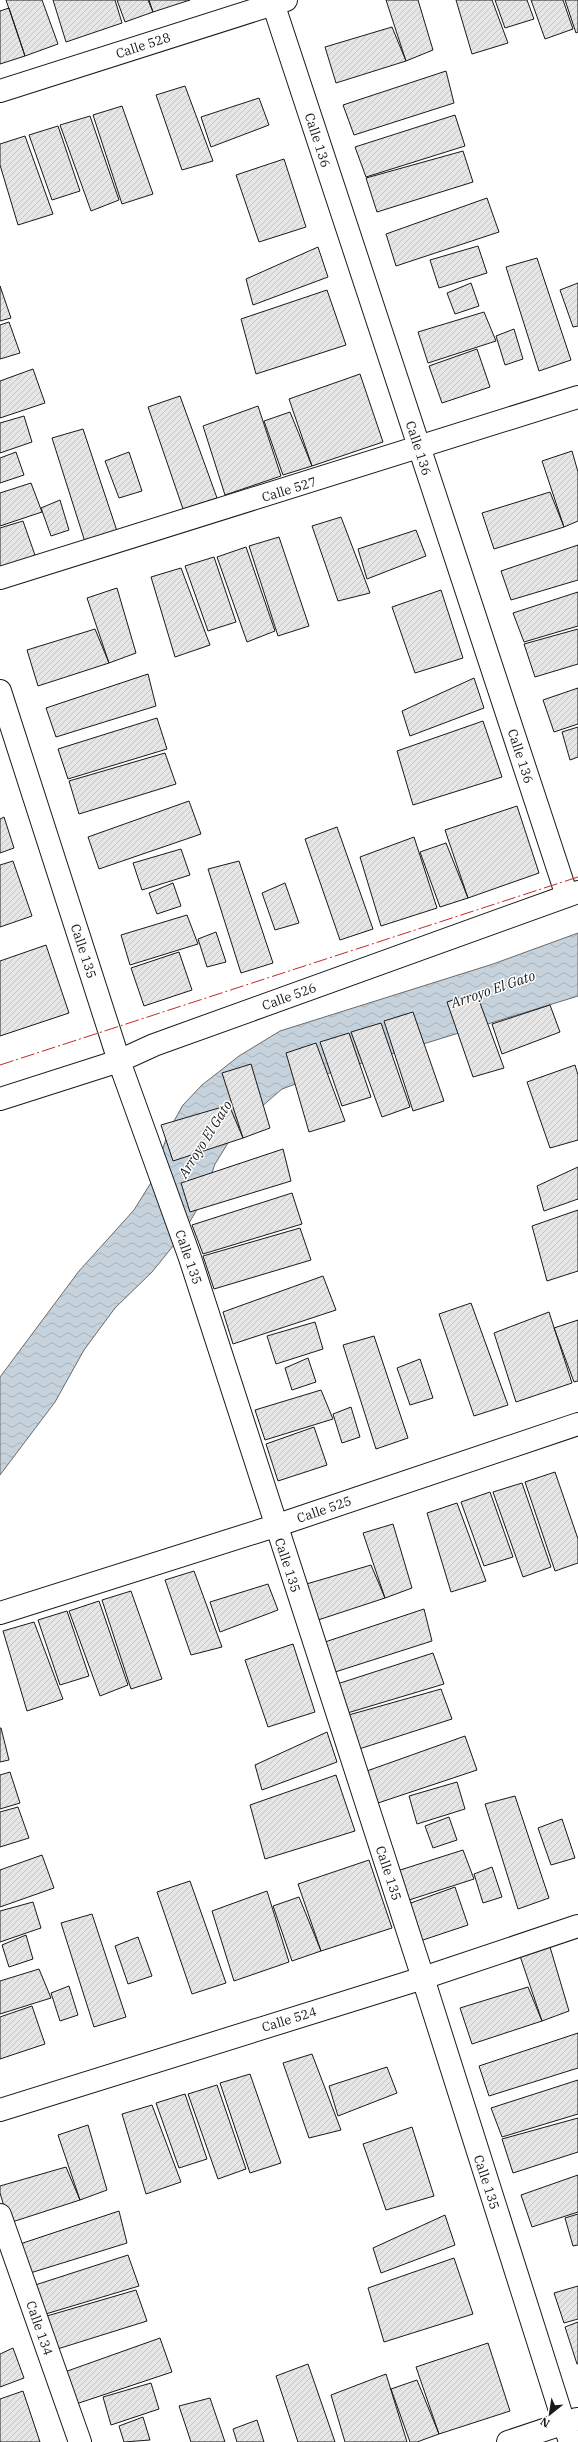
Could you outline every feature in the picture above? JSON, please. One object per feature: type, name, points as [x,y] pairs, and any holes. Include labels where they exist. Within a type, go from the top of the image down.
[{"type":"street","name":"Calle 528","points":[[0,90],[277,1]]},
{"type":"street","name":"Calle 136","points":[[277,1],[420,448],[572,894]]},
{"type":"street","name":"Calle 527","points":[[0,578],[420,448],[578,397]]},
{"type":"street","name":"Calle 135","points":[[0,691],[119,1061],[190,1258],[275,1526],[570,2428]]},
{"type":"street","name":"Calle 526","points":[[0,1099],[119,1061],[154,1045],[572,894]]},
{"type":"street","name":"Calle 525","points":[[0,1613],[275,1526],[578,1424]]},
{"type":"street","name":"Calle 524","points":[[0,2110],[423,1978],[578,1926]]},
{"type":"street","name":"Calle 134","points":[[0,2214],[80,2442]]},
{"type":"street","points":[[508,2442],[570,2428]]},
{"type":"water","name":"Arroyo El Gato","points":[[578,933],[578,996],[282,1089],[236,1130],[215,1164],[202,1201],[182,1235],[152,1272],[115,1308],[84,1350],[55,1402],[0,1475],[0,1377],[79,1271],[134,1210],[152,1181],[169,1130],[183,1105],[202,1085],[239,1056],[280,1031],[493,964]]},
{"type":"building","points":[[6,0],[42,0],[58,44],[25,56]]},
{"type":"building","points":[[53,0],[115,0],[122,23],[66,42]]},
{"type":"building","points":[[117,0],[148,0],[153,12],[125,22]]},
{"type":"building","points":[[149,0],[190,0],[153,12]]},
{"type":"building","points":[[386,0],[418,0],[433,50],[406,61]]},
{"type":"building","points":[[456,0],[492,0],[508,43],[472,54]]},
{"type":"building","points":[[495,0],[527,0],[534,19],[505,28]]},
{"type":"building","points":[[531,0],[563,0],[573,29],[545,39]]},
{"type":"building","points":[[565,0],[578,0],[578,32],[576,33]]},
{"type":"building","points":[[9,8],[25,56],[0,64],[0,11]]},
{"type":"building","points":[[392,27],[406,61],[336,83],[325,47]]},
{"type":"building","points":[[446,71],[454,103],[354,135],[343,105]]},
{"type":"building","points":[[185,86],[213,161],[182,170],[156,95]]},
{"type":"building","points":[[259,98],[269,125],[211,147],[201,117]]},
{"type":"building","points":[[122,106],[153,194],[122,204],[93,115]]},
{"type":"building","points":[[455,115],[465,146],[366,177],[355,147]]},
{"type":"building","points":[[90,116],[119,200],[91,211],[60,125]]},
{"type":"building","points":[[58,126],[80,191],[52,200],[29,135]]},
{"type":"building","points":[[25,136],[53,214],[18,225],[0,165],[0,144]]},
{"type":"building","points":[[463,151],[473,182],[377,212],[366,178]]},
{"type":"building","points":[[284,159],[306,227],[259,242],[236,175]]},
{"type":"building","points":[[487,198],[499,232],[396,266],[386,234]]},
{"type":"building","points":[[478,246],[487,273],[439,288],[430,260]]},
{"type":"building","points":[[318,247],[328,277],[253,305],[246,279]]},
{"type":"building","points":[[537,258],[571,360],[539,371],[506,267]]},
{"type":"building","points":[[471,283],[479,306],[455,314],[447,293]]},
{"type":"building","points":[[578,283],[578,326],[573,327],[560,290]]},
{"type":"building","points":[[0,286],[11,318],[0,321]]},
{"type":"building","points":[[327,290],[346,345],[256,374],[241,319]]},
{"type":"building","points":[[484,312],[496,341],[428,363],[418,332]]},
{"type":"building","points":[[9,322],[20,353],[0,359],[0,325]]},
{"type":"building","points":[[514,329],[523,359],[505,365],[496,336]]},
{"type":"building","points":[[477,349],[490,387],[442,403],[429,366]]},
{"type":"building","points":[[33,369],[45,403],[0,418],[0,381]]},
{"type":"building","points":[[360,374],[383,442],[312,466],[289,399]]},
{"type":"building","points":[[180,396],[217,498],[183,509],[148,407]]},
{"type":"building","points":[[258,406],[281,476],[225,495],[203,426]]},
{"type":"building","points":[[290,412],[312,466],[283,475],[264,421]]},
{"type":"building","points":[[24,416],[32,442],[0,453],[0,423]]},
{"type":"building","points":[[83,429],[117,531],[85,542],[52,438]]},
{"type":"building","points":[[572,451],[578,472],[578,521],[564,527],[542,461]]},
{"type":"building","points":[[16,452],[24,475],[0,483],[0,458]]},
{"type":"building","points":[[129,452],[142,491],[119,498],[105,461]]},
{"type":"building","points":[[31,483],[42,512],[0,526],[0,493]]},
{"type":"building","points":[[550,492],[564,527],[494,549],[482,513]]},
{"type":"building","points":[[60,500],[69,530],[51,536],[41,508]]},
{"type":"building","points":[[341,517],[370,593],[338,601],[312,526]]},
{"type":"building","points":[[23,521],[36,558],[0,570],[0,528]]},
{"type":"building","points":[[416,530],[426,556],[367,579],[358,549]]},
{"type":"building","points":[[279,537],[309,626],[278,636],[249,546]]},
{"type":"building","points":[[578,545],[578,580],[511,600],[501,571]]},
{"type":"building","points":[[246,547],[275,631],[247,642],[217,557]]},
{"type":"building","points":[[214,557],[236,622],[208,631],[185,566]]},
{"type":"building","points":[[181,568],[210,645],[175,657],[151,577]]},
{"type":"building","points":[[117,588],[136,653],[109,663],[87,598]]},
{"type":"building","points":[[441,590],[463,658],[415,673],[392,607]]},
{"type":"building","points":[[578,592],[578,626],[524,642],[513,613]]},
{"type":"building","points":[[95,629],[109,663],[38,686],[27,650]]},
{"type":"building","points":[[578,629],[578,664],[535,677],[524,644]]},
{"type":"building","points":[[148,674],[156,706],[56,737],[46,708]]},
{"type":"building","points":[[474,678],[484,708],[410,736],[402,711]]},
{"type":"building","points":[[578,688],[578,724],[554,732],[543,700]]},
{"type":"building","points":[[157,718],[167,749],[68,779],[58,749]]},
{"type":"building","points":[[483,721],[502,777],[413,805],[397,751]]},
{"type":"building","points":[[578,727],[578,757],[570,760],[562,732]]},
{"type":"building","points":[[165,753],[176,784],[79,814],[69,781]]},
{"type":"building","points":[[189,801],[201,834],[99,869],[88,837]]},
{"type":"building","points":[[517,806],[539,873],[468,898],[445,830]]},
{"type":"building","points":[[4,817],[14,848],[0,853],[0,819]]},
{"type":"building","points":[[337,827],[373,929],[340,940],[305,839]]},
{"type":"building","points":[[414,837],[437,908],[381,926],[360,857]]},
{"type":"building","points":[[446,843],[468,898],[440,907],[420,852]]},
{"type":"building","points":[[181,849],[190,875],[142,890],[133,863]]},
{"type":"building","points":[[13,861],[32,916],[0,927],[0,865]]},
{"type":"building","points":[[239,861],[273,963],[241,973],[208,869]]},
{"type":"building","points":[[173,883],[181,906],[157,914],[149,893]]},
{"type":"building","points":[[285,883],[299,923],[275,930],[262,893]]},
{"type":"building","points":[[187,915],[198,944],[130,965],[121,935]]},
{"type":"building","points":[[216,932],[226,962],[207,967],[198,939]]},
{"type":"building","points":[[46,945],[69,1013],[0,1036],[0,961]]},
{"type":"building","points":[[179,952],[192,990],[144,1006],[131,968]]},
{"type":"building","points":[[476,992],[504,1068],[473,1077],[447,1002]]},
{"type":"building","points":[[550,1005],[560,1032],[502,1054],[492,1024]]},
{"type":"building","points":[[413,1012],[444,1101],[413,1111],[384,1021]]},
{"type":"building","points":[[381,1023],[410,1107],[382,1117],[351,1032]]},
{"type":"building","points":[[349,1033],[371,1097],[342,1106],[320,1042]]},
{"type":"building","points":[[316,1043],[345,1121],[309,1132],[286,1053]]},
{"type":"building","points":[[251,1064],[270,1128],[243,1138],[222,1073]]},
{"type":"building","points":[[575,1065],[578,1075],[578,1140],[550,1148],[527,1082]]},
{"type":"building","points":[[229,1105],[243,1138],[173,1161],[161,1125]]},
{"type":"building","points":[[283,1149],[291,1181],[190,1212],[181,1183]]},
{"type":"building","points":[[578,1167],[578,1199],[544,1211],[537,1186]]},
{"type":"building","points":[[292,1193],[302,1224],[203,1254],[192,1225]]},
{"type":"building","points":[[578,1210],[578,1271],[547,1281],[532,1226]]},
{"type":"building","points":[[300,1228],[311,1260],[214,1289],[203,1256]]},
{"type":"building","points":[[323,1276],[336,1310],[233,1344],[223,1312]]},
{"type":"building","points":[[471,1303],[508,1405],[474,1416],[439,1314]]},
{"type":"building","points":[[549,1312],[572,1383],[516,1402],[494,1333]]},
{"type":"building","points":[[578,1320],[578,1381],[574,1382],[554,1328]]},
{"type":"building","points":[[315,1322],[323,1349],[276,1364],[267,1336]]},
{"type":"building","points":[[374,1336],[408,1438],[376,1449],[343,1345]]},
{"type":"building","points":[[308,1358],[316,1382],[292,1390],[285,1368]]},
{"type":"building","points":[[420,1359],[433,1398],[410,1405],[397,1368]]},
{"type":"building","points":[[321,1390],[333,1419],[265,1440],[255,1410]]},
{"type":"building","points":[[351,1407],[360,1437],[342,1443],[333,1414]]},
{"type":"building","points":[[314,1427],[327,1465],[278,1481],[266,1444]]},
{"type":"building","points":[[555,1472],[578,1539],[578,1563],[555,1571],[525,1482]]},
{"type":"building","points":[[522,1483],[551,1567],[523,1577],[493,1492]]},
{"type":"building","points":[[490,1492],[513,1557],[484,1566],[461,1502]]},
{"type":"building","points":[[457,1503],[486,1581],[451,1592],[427,1513]]},
{"type":"building","points":[[393,1524],[412,1588],[385,1598],[363,1533]]},
{"type":"building","points":[[371,1565],[385,1598],[315,1621],[303,1585]]},
{"type":"building","points":[[194,1571],[222,1647],[191,1655],[165,1580]]},
{"type":"building","points":[[268,1584],[278,1610],[220,1632],[210,1602]]},
{"type":"building","points":[[131,1591],[162,1679],[131,1689],[102,1600]]},
{"type":"building","points":[[99,1601],[128,1685],[100,1696],[69,1611]]},
{"type":"building","points":[[424,1609],[432,1641],[332,1673],[322,1643]]},
{"type":"building","points":[[67,1611],[89,1676],[60,1685],[38,1620]]},
{"type":"building","points":[[34,1622],[63,1699],[27,1711],[3,1631]]},
{"type":"building","points":[[293,1644],[315,1712],[268,1727],[245,1660]]},
{"type":"building","points":[[433,1653],[444,1684],[344,1714],[334,1685]]},
{"type":"building","points":[[441,1689],[452,1719],[356,1750],[345,1716]]},
{"type":"building","points":[[0,1728],[9,1760],[0,1762]]},
{"type":"building","points":[[327,1732],[337,1762],[262,1790],[255,1765]]},
{"type":"building","points":[[465,1736],[477,1770],[375,1804],[364,1772]]},
{"type":"building","points":[[10,1772],[20,1803],[0,1809],[0,1775]]},
{"type":"building","points":[[336,1775],[355,1831],[265,1859],[250,1805]]},
{"type":"building","points":[[457,1782],[465,1809],[417,1824],[409,1796]]},
{"type":"building","points":[[515,1796],[549,1898],[518,1909],[485,1804]]},
{"type":"building","points":[[18,1807],[29,1838],[0,1847],[0,1812]]},
{"type":"building","points":[[449,1817],[457,1840],[433,1848],[425,1826]]},
{"type":"building","points":[[562,1819],[575,1858],[551,1865],[538,1828]]},
{"type":"building","points":[[463,1850],[474,1879],[406,1901],[397,1871]]},
{"type":"building","points":[[42,1855],[54,1888],[0,1907],[0,1870]]},
{"type":"building","points":[[369,1860],[392,1928],[321,1951],[298,1884]]},
{"type":"building","points":[[492,1867],[502,1897],[483,1903],[474,1874]]},
{"type":"building","points":[[190,1881],[226,1983],[192,1994],[157,1892]]},
{"type":"building","points":[[455,1887],[468,1925],[420,1941],[408,1904]]},
{"type":"building","points":[[267,1891],[289,1962],[234,1981],[212,1911]]},
{"type":"building","points":[[299,1897],[321,1951],[292,1961],[273,1906]]},
{"type":"building","points":[[33,1902],[41,1928],[0,1942],[0,1911]]},
{"type":"building","points":[[92,1914],[126,2017],[94,2027],[61,1923]]},
{"type":"building","points":[[26,1935],[33,1959],[9,1967],[2,1945]]},
{"type":"building","points":[[138,1937],[152,1976],[128,1984],[115,1946]]},
{"type":"building","points":[[550,1947],[569,2011],[542,2021],[520,1956]]},
{"type":"building","points":[[39,1969],[51,1998],[0,2014],[0,1981]]},
{"type":"building","points":[[69,1986],[78,2015],[60,2021],[51,1993]]},
{"type":"building","points":[[528,1987],[542,2021],[472,2044],[460,2008]]},
{"type":"building","points":[[32,2006],[45,2044],[0,2059],[0,2017]]},
{"type":"building","points":[[578,2033],[578,2068],[489,2096],[479,2066]]},
{"type":"building","points":[[312,2054],[341,2130],[309,2138],[283,2063]]},
{"type":"building","points":[[387,2067],[397,2093],[338,2116],[329,2086]]},
{"type":"building","points":[[250,2074],[281,2163],[250,2173],[220,2083]]},
{"type":"building","points":[[578,2080],[578,2114],[502,2137],[491,2108]]},
{"type":"building","points":[[217,2085],[246,2169],[218,2179],[188,2094]]},
{"type":"building","points":[[185,2094],[207,2159],[179,2168],[156,2103]]},
{"type":"building","points":[[152,2105],[181,2182],[146,2194],[122,2114]]},
{"type":"building","points":[[578,2118],[578,2152],[513,2173],[502,2139]]},
{"type":"building","points":[[88,2125],[107,2190],[80,2200],[58,2135]]},
{"type":"building","points":[[412,2127],[434,2196],[386,2210],[363,2144]]},
{"type":"building","points":[[66,2167],[80,2200],[9,2223],[0,2193],[0,2186]]},
{"type":"building","points":[[578,2175],[578,2212],[532,2227],[521,2195]]},
{"type":"building","points":[[119,2211],[127,2243],[27,2274],[17,2245]]},
{"type":"building","points":[[578,2214],[578,2245],[573,2246],[565,2218]]},
{"type":"building","points":[[445,2215],[455,2245],[381,2273],[373,2248]]},
{"type":"building","points":[[128,2255],[139,2286],[39,2316],[29,2287]]},
{"type":"building","points":[[454,2258],[473,2314],[384,2342],[368,2288]]},
{"type":"building","points":[[578,2286],[578,2319],[564,2323],[554,2293]]},
{"type":"building","points":[[136,2290],[147,2321],[51,2351],[40,2318]]},
{"type":"building","points":[[578,2322],[578,2364],[577,2364],[565,2327]]},
{"type":"building","points":[[160,2338],[172,2372],[70,2406],[59,2374]]},
{"type":"building","points":[[488,2343],[510,2411],[439,2434],[416,2367]]},
{"type":"building","points":[[13,2348],[24,2378],[0,2387],[0,2354]]},
{"type":"building","points":[[308,2364],[335,2442],[298,2442],[276,2376]]},
{"type":"building","points":[[386,2374],[407,2442],[345,2442],[331,2395]]},
{"type":"building","points":[[417,2380],[439,2434],[417,2442],[410,2442],[391,2389]]},
{"type":"building","points":[[151,2383],[159,2409],[111,2425],[103,2397]]},
{"type":"building","points":[[23,2391],[40,2442],[0,2442],[0,2399]]},
{"type":"building","points":[[210,2398],[225,2442],[191,2442],[179,2406]]},
{"type":"building","points":[[143,2417],[150,2440],[124,2442],[119,2426]]},
{"type":"building","points":[[257,2420],[264,2442],[237,2442],[233,2429]]},
{"type":"power","points":[[0,1065],[578,877]]}]
